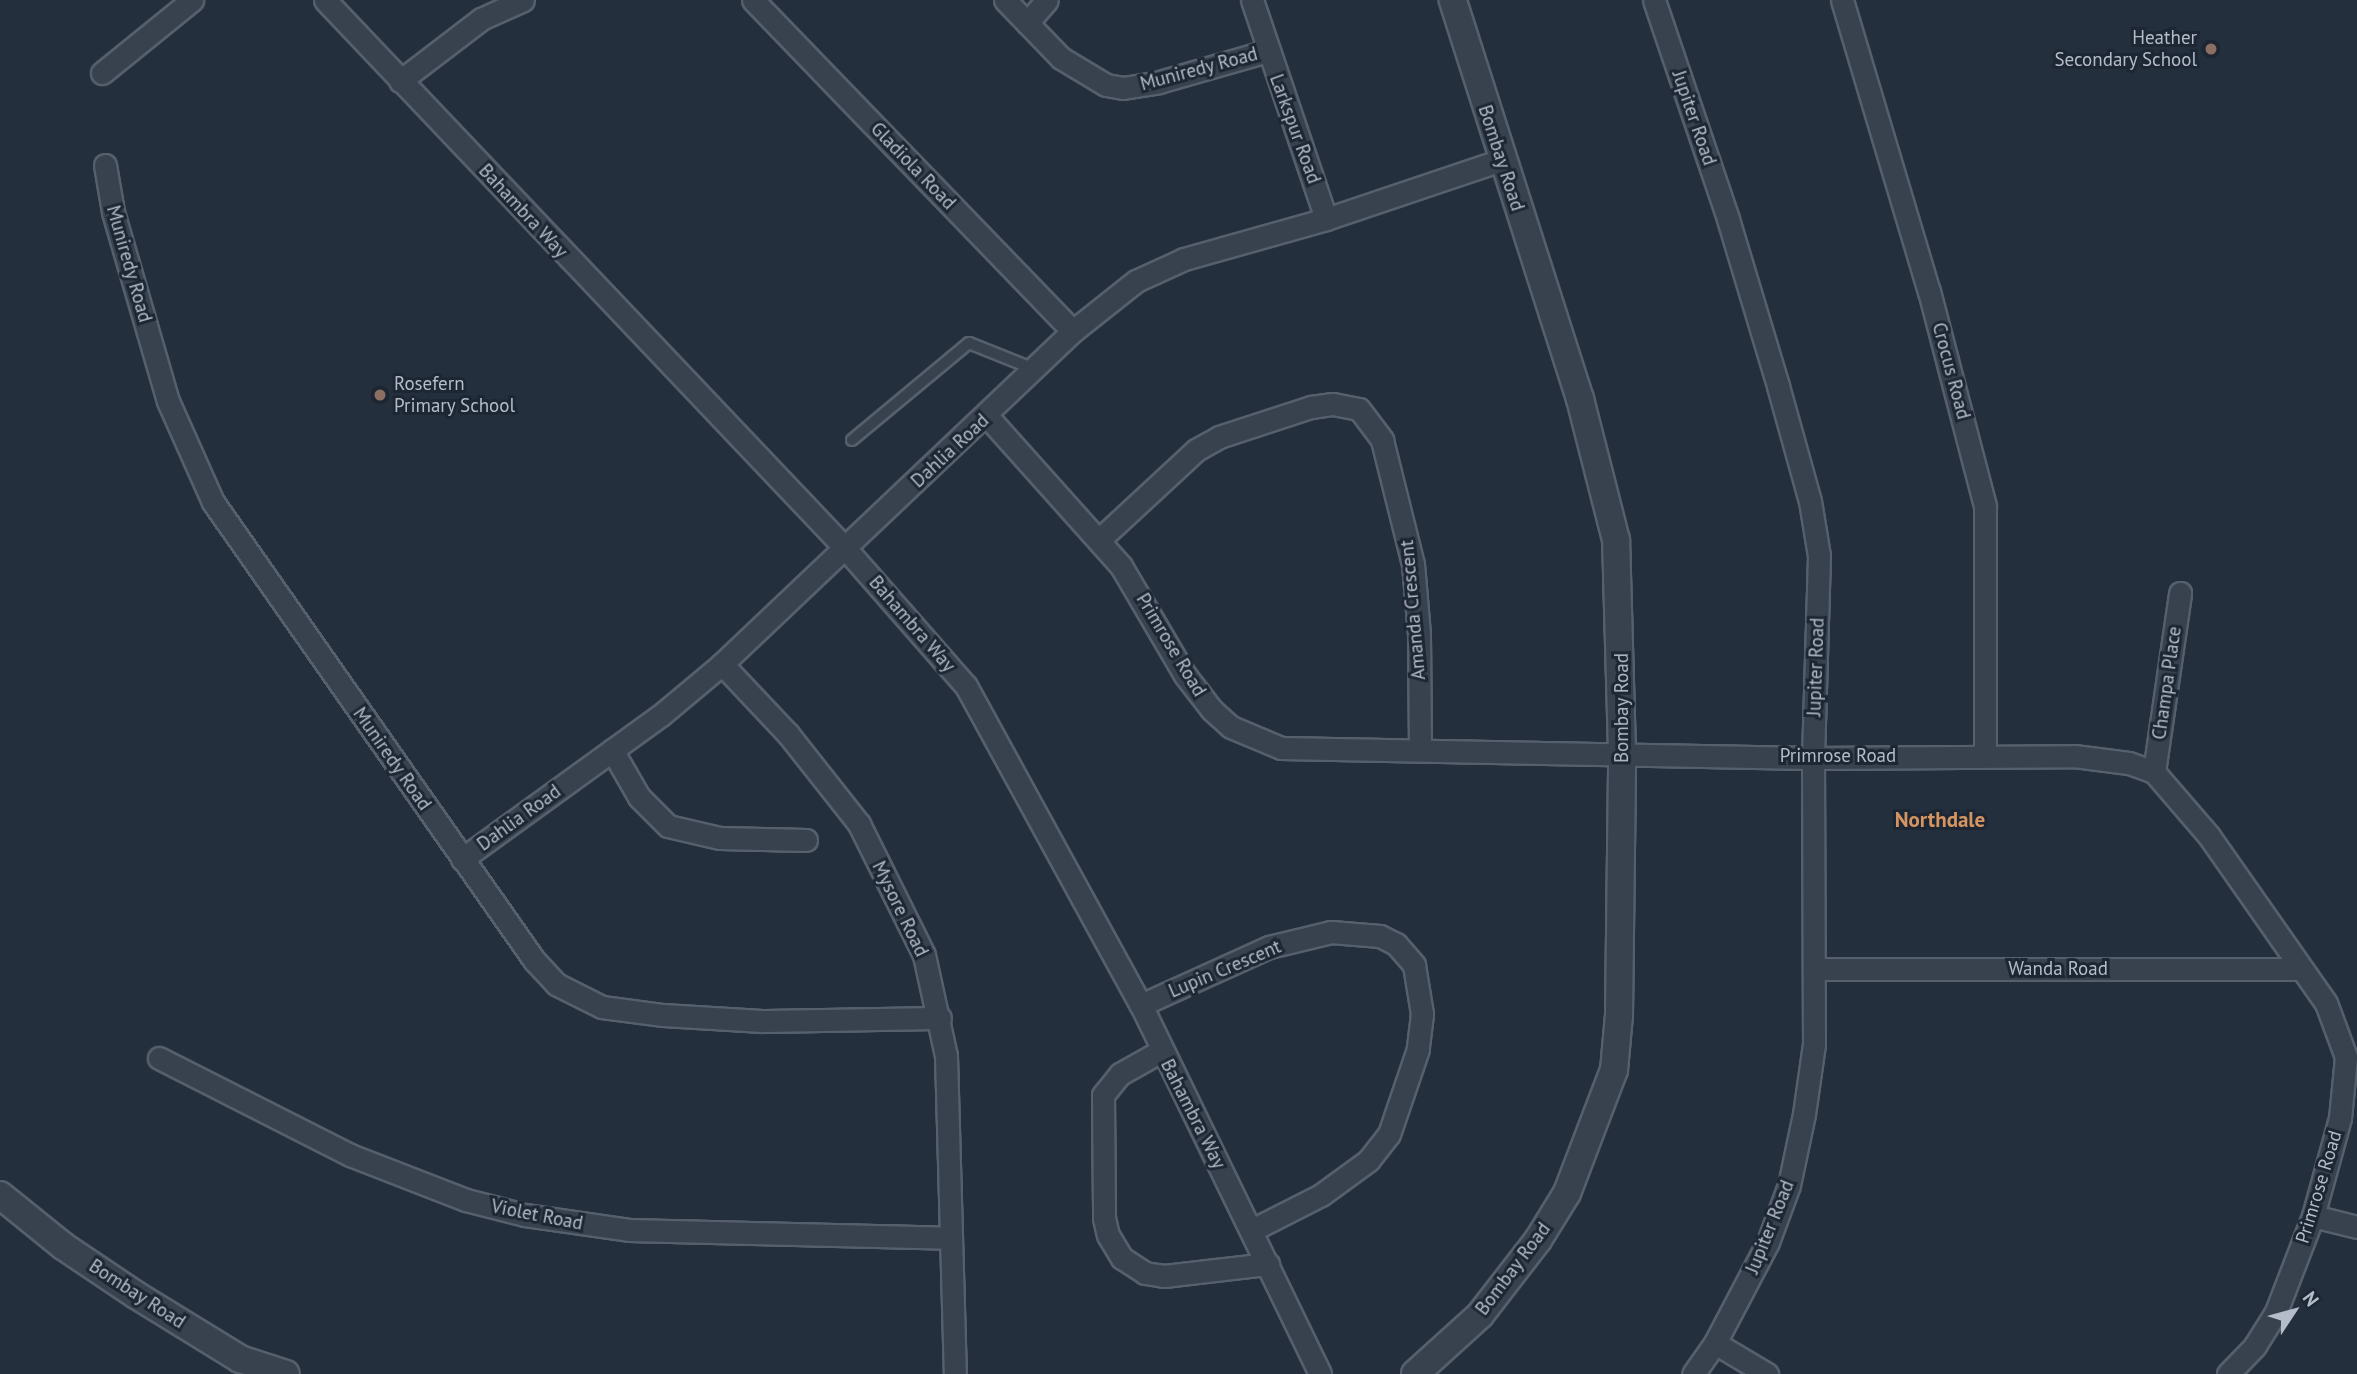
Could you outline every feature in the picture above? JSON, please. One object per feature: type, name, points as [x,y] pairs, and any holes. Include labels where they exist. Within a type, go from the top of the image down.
[{"type":"street","points":[[102,73],[192,0]]},
{"type":"street","name":"Bahambra Way","points":[[325,0],[846,549],[966,686],[1141,1005],[1320,1374]]},
{"type":"street","points":[[400,81],[481,19],[523,0]]},
{"type":"street","name":"Gladiola Road","points":[[753,0],[1073,331]]},
{"type":"street","name":"Muniredy Road","points":[[1005,0],[1075,69],[1106,85],[1123,88],[1267,51]]},
{"type":"street","points":[[1027,23],[1047,0]]},
{"type":"street","name":"Larkspur Road","points":[[1252,0],[1267,51],[1326,219]]},
{"type":"street","name":"Bombay Road","points":[[1415,1374],[1480,1315],[1538,1240],[1567,1193],[1614,1070],[1619,1015],[1622,752],[1620,576],[1606,487],[1452,0]]},
{"type":"street","name":"Jupiter Road","points":[[1654,0],[1728,219],[1810,501],[1819,556],[1813,758],[1816,969],[1814,1044],[1790,1185],[1768,1241],[1715,1343],[1693,1374]]},
{"type":"street","name":"Crocus Road","points":[[1842,0],[1929,291],[1984,506],[1985,754]]},
{"type":"street","name":"Dahlia Road","points":[[462,859],[612,750],[722,664],[987,416],[1073,331],[1154,270],[1326,219],[1501,160]]},
{"type":"street","name":"Muniredy Road","points":[[105,165],[113,212],[168,401],[194,466],[235,534],[462,859],[534,960],[556,984],[602,1007],[762,1021],[940,1018]]},
{"type":"street","name":"Amanda Crescent","points":[[1100,539],[1196,450],[1219,437],[1311,407],[1333,404],[1359,409],[1382,440],[1413,564],[1419,634],[1420,748]]},
{"type":"street","name":"Primrose Road","points":[[987,416],[1100,539],[1140,593],[1191,685],[1231,727],[1281,748],[1420,748],[1813,758],[1985,754],[2103,758],[2154,772],[2208,835],[2326,1003],[2346,1057],[2340,1118],[2313,1216],[2276,1312],[2255,1346],[2228,1374]]},
{"type":"street","name":"Champa Place","points":[[2154,772],[2180,593]]},
{"type":"street","name":"Mysore Road","points":[[722,664],[788,734],[859,824],[925,956],[946,1056],[948,1238],[955,1374]]},
{"type":"street","points":[[612,750],[639,797],[668,826],[720,838],[806,839]]},
{"type":"street","name":"Lupin Crescent","points":[[1141,1005],[1269,947],[1331,932],[1380,936],[1396,944],[1414,965],[1422,1014],[1418,1049],[1389,1134],[1369,1160],[1331,1188],[1252,1230]]},
{"type":"street","name":"Wanda Road","points":[[1816,969],[2301,969]]},
{"type":"street","points":[[1161,1051],[1119,1074],[1103,1095],[1104,1218],[1108,1235],[1122,1258],[1145,1273],[1164,1276],[1268,1264]]},
{"type":"street","name":"Violet Road","points":[[159,1058],[350,1155],[466,1200],[526,1215],[629,1230],[948,1238]]},
{"type":"street","name":"Bombay Road","points":[[0,1195],[63,1246],[238,1366],[286,1374]]},
{"type":"street","points":[[2313,1216],[2357,1227]]},
{"type":"street","points":[[1715,1343],[1767,1374]]},
{"type":"lane","points":[[852,440],[969,344],[1034,369]]},
{"type":"place","name":"Heather Secondary School","points":[[2211,49]]},
{"type":"place","name":"Rosefern Primary School","points":[[380,395]]},
{"type":"district","name":"Northdale","points":[[1940,820]]}]
